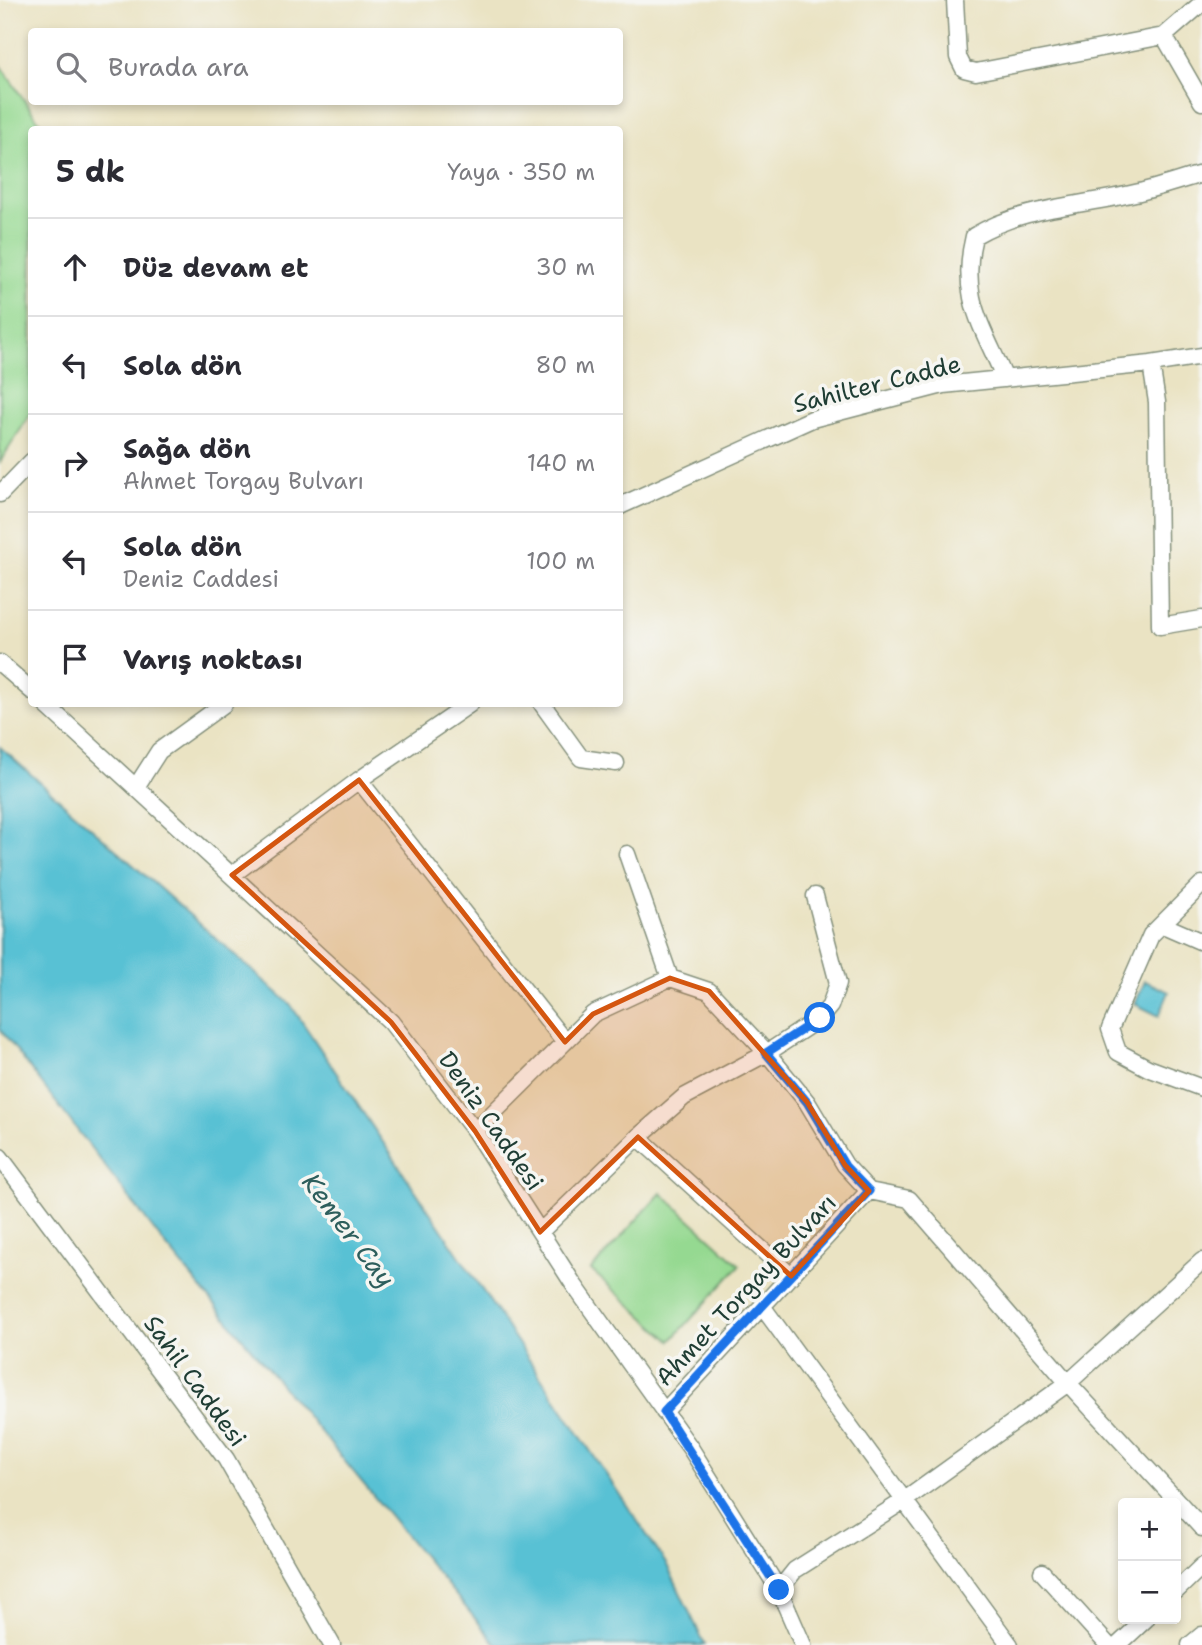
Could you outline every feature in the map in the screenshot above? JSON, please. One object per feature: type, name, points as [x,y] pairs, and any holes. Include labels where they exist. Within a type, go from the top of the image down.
[{"type":"street","points":[[955,0],[958,57],[964,69],[976,72],[1164,36],[1202,3]]},
{"type":"street","points":[[1164,36],[1202,102]]},
{"type":"street","points":[[1005,379],[968,293],[968,259],[974,236],[995,223],[1016,216],[1136,193],[1202,174]]},
{"type":"street","name":"Sahilter Cadde","points":[[623,505],[812,419],[943,385],[1151,364],[1202,356]]},
{"type":"street","points":[[1151,364],[1157,402],[1160,626],[1202,619]]},
{"type":"street","points":[[0,494],[28,465]]},
{"type":"street","points":[[0,663],[28,688]]},
{"type":"street","name":"Deniz Caddesi","points":[[48,707],[391,1022],[475,1131],[540,1233],[664,1412],[779,1590],[803,1645]]},
{"type":"street","points":[[136,787],[159,751],[220,707]]},
{"type":"street","points":[[232,875],[359,780],[466,707]]},
{"type":"street","points":[[544,707],[581,758],[616,763]]},
{"type":"street","points":[[359,780],[565,1042]]},
{"type":"street","points":[[627,854],[670,978]]},
{"type":"street","points":[[1202,884],[1151,935],[1110,1029],[1118,1052],[1148,1068],[1202,1088]]},
{"type":"street","points":[[540,1233],[638,1136],[684,1097],[766,1053],[820,1018],[830,1006],[838,983],[815,896]]},
{"type":"street","points":[[1163,925],[1202,942]]},
{"type":"street","points":[[475,1131],[593,1014],[670,978],[709,991],[807,1102],[845,1166],[869,1191]]},
{"type":"street","points":[[638,1136],[791,1276]]},
{"type":"street","name":"Sahil Caddesi","points":[[0,1157],[226,1460],[332,1645]]},
{"type":"street","name":"Ahmet Torgay Bulvarı","points":[[664,1412],[869,1191],[909,1199],[1068,1382],[1202,1528]]},
{"type":"street","points":[[779,1590],[795,1570],[905,1500],[1068,1382],[1202,1261]]},
{"type":"street","points":[[762,1306],[1010,1645]]},
{"type":"street","points":[[1181,1586],[1202,1566]]},
{"type":"street","points":[[1042,1572],[1108,1645]]},
{"type":"street","points":[[1118,1645],[1141,1624]]},
{"type":"street","points":[[1190,1645],[1202,1635]]},
{"type":"highlighted area","points":[[359,780],[565,1042],[593,1014],[670,978],[709,991],[807,1102],[845,1165],[869,1191],[791,1276],[638,1137],[540,1232],[475,1131],[391,1022],[232,875]]},
{"type":"green space","points":[[0,65],[42,126],[28,126],[28,418],[0,462]]},
{"type":"green space","points":[[661,1193],[740,1265],[671,1341],[591,1270]]},
{"type":"water","name":"Kemer Cay","points":[[0,747],[290,1004],[667,1565],[705,1645],[497,1645],[163,1242],[0,1029]]},
{"type":"water","points":[[1145,981],[1169,992],[1159,1016],[1135,1004]]},
{"type":"route","points":[[779,1590],[691,1449],[664,1412],[869,1191],[845,1166],[807,1102],[766,1053],[820,1018]]}]
